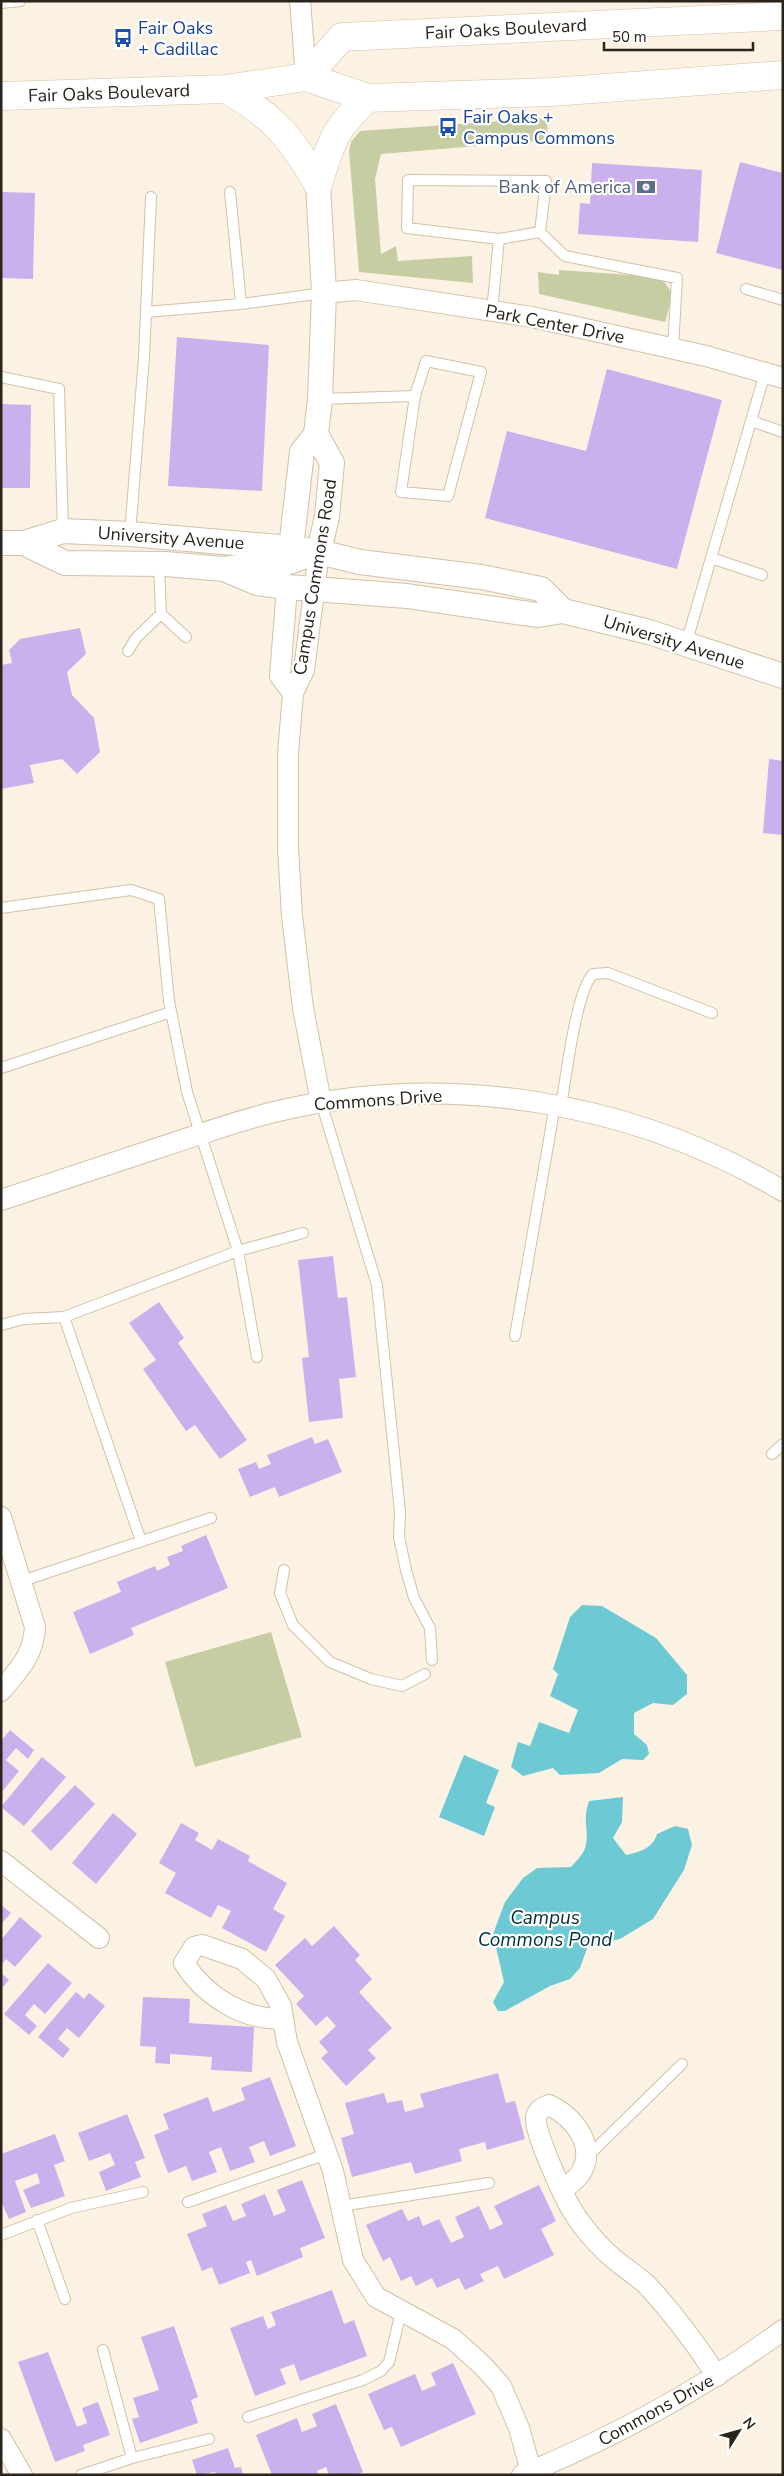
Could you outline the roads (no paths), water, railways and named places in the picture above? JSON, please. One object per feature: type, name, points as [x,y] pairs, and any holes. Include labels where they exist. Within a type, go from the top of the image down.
[{"type":"main road","name":"Fair Oaks Boulevard","points":[[306,77],[342,37],[783,16]]},
{"type":"main road","name":"Fair Oaks Boulevard","points":[[1,96],[226,89],[306,77],[368,98],[551,92],[783,75]]},
{"type":"main road","points":[[226,89],[255,106],[280,127],[300,153],[318,184]]},
{"type":"main road","points":[[318,184],[331,142],[347,116],[368,98]]},
{"type":"street","points":[[300,1],[306,77]]},
{"type":"street","name":"Campus Commons Road","points":[[291,548],[302,452],[316,434],[320,399],[324,293],[318,184]]},
{"type":"street","name":"Park Center Drive","points":[[324,293],[356,290],[492,311],[605,332],[673,348],[774,376]]},
{"type":"street","name":"Campus Commons Road","points":[[316,434],[332,463],[327,516],[319,552],[304,670],[293,693],[288,754],[288,847],[292,916],[303,1008],[321,1102]]},
{"type":"street","name":"University Avenue","points":[[13,543],[63,531],[130,534],[291,548],[319,552],[360,562],[481,577],[541,589],[563,611]]},
{"type":"street","name":"University Avenue","points":[[13,543],[65,562],[159,564],[224,569],[256,565],[278,566],[319,552]]},
{"type":"street","points":[[287,587],[319,552]]},
{"type":"street","name":"University Avenue","points":[[224,569],[258,583],[287,587],[407,596],[536,615],[563,611],[686,644],[783,676]]},
{"type":"street","name":"Campus Commons Road","points":[[287,587],[280,676],[293,693]]},
{"type":"street","name":"Commons Drive","points":[[1,1200],[200,1134],[274,1112],[321,1102],[393,1095],[441,1094],[489,1096],[558,1106],[644,1128],[698,1148],[783,1191]]},
{"type":"street","points":[[1,1517],[34,1620],[34,1644],[29,1656],[1,1691]]},
{"type":"street","points":[[1,1861],[99,1938]]},
{"type":"street","points":[[283,2019],[268,2020],[216,1999],[192,1976],[184,1963],[187,1955],[194,1947],[202,1944],[242,1959],[266,1979],[281,2006],[287,2042],[327,2154],[353,2260],[376,2297],[453,2338],[501,2386],[519,2428],[526,2473]]},
{"type":"street","points":[[563,2190],[580,2174],[586,2158],[586,2144],[578,2128],[558,2109],[549,2105],[541,2108],[536,2115],[536,2123],[541,2141],[563,2190],[572,2210],[605,2251],[646,2284],[690,2336],[717,2376]]},
{"type":"street","name":"Commons Drive","points":[[526,2473],[583,2450],[633,2425],[717,2376],[783,2330]]},
{"type":"street","points":[[1,2439],[22,2475]]},
{"type":"lane","points":[[1,3],[20,1]]},
{"type":"lane","points":[[408,180],[546,181],[540,232],[500,239],[407,228],[408,180]]},
{"type":"lane","points":[[230,192],[241,304]]},
{"type":"lane","points":[[130,534],[146,312],[151,197]]},
{"type":"lane","points":[[540,232],[565,256],[677,278],[673,348]]},
{"type":"lane","points":[[492,311],[500,239]]},
{"type":"lane","points":[[746,289],[783,300]]},
{"type":"lane","points":[[146,312],[241,304],[324,293]]},
{"type":"lane","points":[[426,361],[481,372],[448,496],[401,492],[414,396],[426,361]]},
{"type":"lane","points":[[686,644],[751,421],[774,376]]},
{"type":"lane","points":[[1,377],[59,390],[63,531]]},
{"type":"lane","points":[[320,399],[414,396]]},
{"type":"lane","points":[[751,421],[783,432]]},
{"type":"lane","points":[[711,558],[762,576]]},
{"type":"lane","points":[[159,564],[161,614],[186,637]]},
{"type":"lane","points":[[128,651],[136,638],[161,614]]},
{"type":"lane","points":[[1,908],[131,890],[159,899],[171,1012],[187,1092],[238,1251],[257,1357]]},
{"type":"lane","points":[[515,1336],[558,1106],[587,980],[593,974],[608,973],[712,1014]]},
{"type":"lane","points":[[1,1068],[171,1012]]},
{"type":"lane","points":[[321,1102],[377,1285],[400,1512],[399,1537],[414,1598],[430,1628],[432,1660]]},
{"type":"lane","points":[[1,1325],[24,1319],[64,1317],[238,1251],[303,1232]]},
{"type":"lane","points":[[64,1317],[141,1541]]},
{"type":"lane","points":[[772,1454],[783,1444]]},
{"type":"lane","points":[[22,1581],[211,1518]]},
{"type":"lane","points":[[284,1570],[280,1593],[293,1625],[330,1662],[371,1679],[402,1686],[425,1674]]},
{"type":"lane","points":[[586,2158],[682,2064]]},
{"type":"lane","points":[[188,2202],[327,2154]]},
{"type":"lane","points":[[341,2206],[489,2183]]},
{"type":"lane","points":[[1,2235],[71,2208],[143,2192]]},
{"type":"lane","points":[[37,2220],[66,2299]]},
{"type":"lane","points":[[248,2417],[363,2380],[381,2371],[389,2362],[402,2312]]},
{"type":"lane","points":[[103,2350],[132,2458]]},
{"type":"lane","points":[[81,2475],[132,2458],[209,2439]]},
{"type":"water","points":[[582,1605],[602,1606],[656,1638],[687,1675],[687,1694],[673,1705],[653,1703],[634,1713],[634,1734],[647,1745],[649,1754],[643,1760],[622,1759],[599,1773],[560,1775],[553,1768],[523,1776],[511,1767],[518,1742],[530,1746],[539,1722],[569,1733],[578,1710],[550,1696],[558,1674],[553,1669],[570,1617]]},
{"type":"water","points":[[464,1755],[499,1770],[486,1803],[495,1807],[484,1836],[439,1817]]},
{"type":"water","name":"Campus Commons Pond","points":[[623,1797],[622,1822],[613,1838],[626,1855],[645,1849],[652,1843],[657,1834],[675,1826],[688,1829],[692,1845],[684,1870],[653,1919],[620,1939],[588,1946],[580,1968],[570,1979],[550,1986],[505,2011],[498,2011],[493,2002],[504,1982],[493,1934],[505,1902],[523,1878],[537,1868],[571,1867],[578,1859],[586,1844],[586,1814],[589,1801]]},
{"type":"place","name":"Fair Oaks + Cadillac","points":[[123,38]]},
{"type":"place","name":"Fair Oaks + Campus Commons","points":[[448,127]]},
{"type":"place","name":"Bank of America","points":[[646,187]]}]
